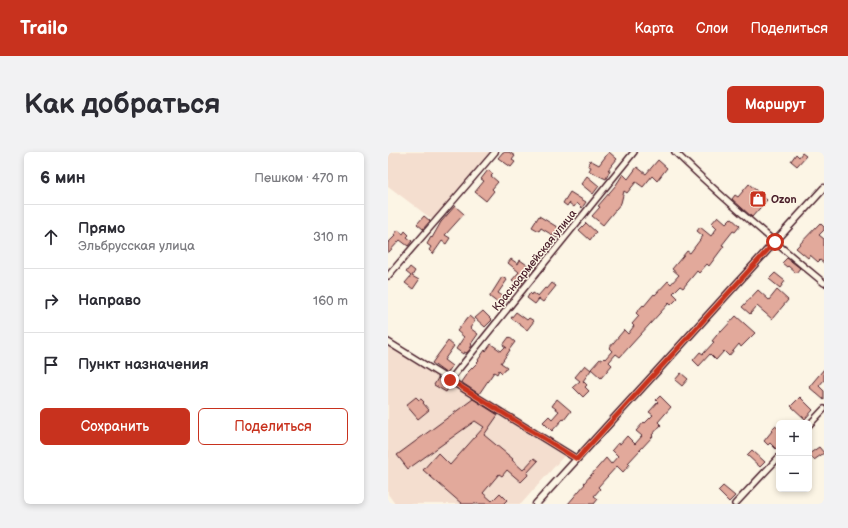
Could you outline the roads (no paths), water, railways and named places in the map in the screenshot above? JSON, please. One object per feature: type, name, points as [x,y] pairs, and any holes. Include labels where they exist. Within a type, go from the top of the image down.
[{"type":"street","points":[[388,276],[400,260],[495,152]]},
{"type":"street","name":"Красноармейская улица","points":[[450,380],[634,152]]},
{"type":"street","points":[[675,152],[695,172],[824,283]]},
{"type":"street","points":[[536,504],[824,188]]},
{"type":"street","points":[[388,342],[577,459]]},
{"type":"street","points":[[812,422],[824,409]]},
{"type":"street","points":[[735,504],[776,460]]},
{"type":"place","name":"Ozon","points":[[758,199]]}]
